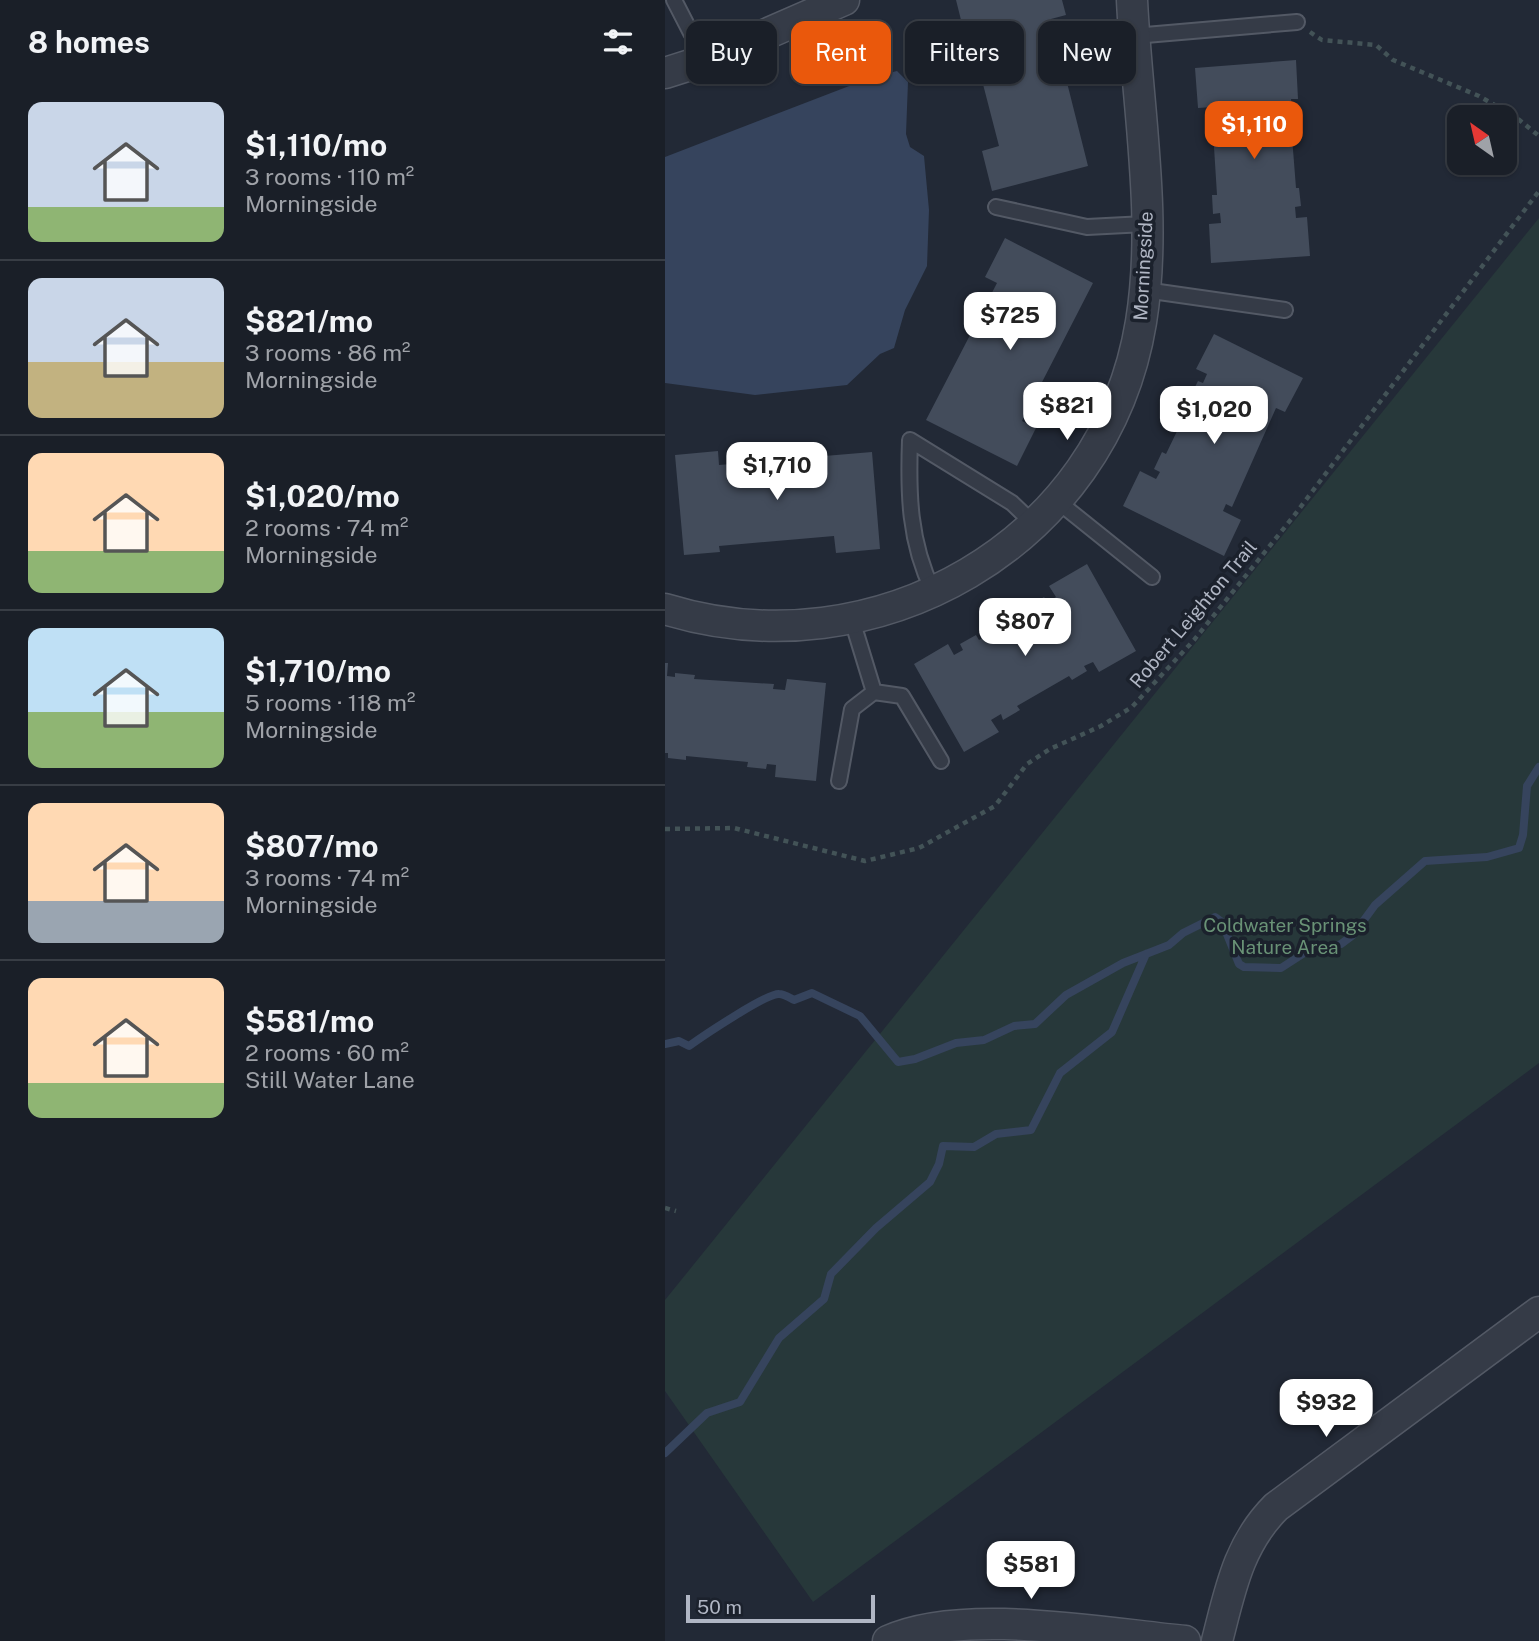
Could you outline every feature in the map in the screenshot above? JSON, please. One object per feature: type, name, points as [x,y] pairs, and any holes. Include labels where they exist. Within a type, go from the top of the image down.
[{"type":"street","points":[[777,30],[844,0]]},
{"type":"street","name":"Morningside","points":[[1132,0],[1133,21]]},
{"type":"street","name":"Morningside","points":[[665,609],[723,623],[758,626],[793,627],[852,620],[933,593],[986,562],[1034,524],[1056,500],[1095,446],[1119,397],[1134,355],[1145,290],[1147,201],[1136,61]]},
{"type":"street","points":[[665,73],[686,67]]},
{"type":"street","points":[[1217,1641],[1240,1558],[1268,1515],[1539,1312]]},
{"type":"street","points":[[888,1641],[905,1633],[969,1624],[1009,1625],[1185,1641]]},
{"type":"lane","points":[[674,0],[686,23]]},
{"type":"lane","points":[[1136,36],[1297,22]]},
{"type":"lane","points":[[996,206],[1087,227],[1145,224]]},
{"type":"lane","points":[[1145,290],[1285,310]]},
{"type":"lane","points":[[933,593],[920,564],[909,509],[910,440],[1012,503],[1034,524]]},
{"type":"lane","points":[[1056,500],[1152,577]]},
{"type":"lane","points":[[852,620],[874,692]]},
{"type":"lane","points":[[839,781],[852,709],[874,692],[902,696],[941,761]]},
{"type":"path","points":[[1297,22],[1322,40],[1376,45],[1393,60],[1479,96],[1517,118],[1539,136]]},
{"type":"path","name":"Robert Leighton Trail","points":[[665,829],[734,828],[865,861],[919,848],[995,806],[1027,764],[1050,749],[1101,726],[1132,707],[1194,639],[1293,517],[1539,191]]},
{"type":"path","points":[[665,1208],[676,1212]]},
{"type":"green space","name":"Coldwater Springs Nature Area","points":[[1539,218],[1539,1063],[813,1602],[665,1391],[665,1300]]},
{"type":"water","points":[[897,71],[905,79],[905,84],[908,84],[906,134],[910,147],[924,156],[929,210],[927,266],[905,310],[894,348],[880,354],[847,385],[755,395],[665,383],[665,157],[854,84],[891,84],[891,73]]},
{"type":"building","points":[[956,0],[1062,0],[1066,15],[1052,21],[1038,21],[1038,84],[1067,84],[1088,166],[992,191],[982,151],[999,146],[983,84],[1024,84],[1024,21],[961,21]]},
{"type":"building","points":[[1296,60],[1298,99],[1291,99],[1294,124],[1291,124],[1296,188],[1299,188],[1301,206],[1295,207],[1296,218],[1307,217],[1310,256],[1211,263],[1209,224],[1221,223],[1220,213],[1213,214],[1212,195],[1217,195],[1213,131],[1209,131],[1208,117],[1214,117],[1213,107],[1198,108],[1195,68]]},
{"type":"building","points":[[1005,238],[1093,283],[1022,421],[1036,428],[1017,466],[926,420],[997,283],[985,277]]},
{"type":"building","points":[[1214,334],[1303,378],[1285,412],[1276,408],[1232,507],[1226,504],[1223,511],[1241,520],[1224,556],[1123,506],[1140,471],[1156,479],[1160,472],[1154,469],[1162,452],[1166,454],[1193,398],[1190,397],[1198,381],[1203,383],[1207,374],[1196,369]]},
{"type":"building","points":[[718,451],[719,465],[872,452],[880,549],[836,553],[834,536],[719,546],[720,552],[684,555],[675,455]]},
{"type":"building","points":[[1087,564],[1136,651],[1099,672],[1093,662],[1084,666],[1087,671],[1072,680],[1069,676],[1017,706],[1020,710],[1003,720],[1001,714],[991,720],[999,732],[964,752],[914,664],[948,644],[954,655],[963,650],[960,644],[976,635],[979,640],[1031,609],[1029,606],[1044,597],[1048,602],[1056,597],[1049,586]]},
{"type":"building","points":[[665,663],[668,663],[667,676],[675,677],[675,673],[695,675],[694,679],[774,684],[773,689],[785,690],[787,679],[826,683],[816,781],[775,777],[776,765],[767,764],[766,769],[747,767],[748,762],[686,756],[686,760],[668,758],[668,753],[665,753]]},
{"type":"waterway","points":[[665,1044],[679,1041],[689,1046],[772,996],[781,994],[794,1000],[812,993],[860,1016],[898,1062],[915,1059],[956,1043],[984,1040],[1014,1026],[1035,1024],[1066,995],[1123,963],[1169,945],[1183,933],[1215,917],[1222,922],[1239,964],[1244,967],[1281,968],[1312,948],[1341,944],[1353,935],[1375,905],[1425,861],[1487,857],[1519,848],[1523,835],[1527,786],[1539,767]]},
{"type":"waterway","points":[[665,1453],[707,1413],[740,1402],[779,1338],[824,1299],[831,1274],[876,1228],[930,1182],[939,1164],[943,1146],[974,1147],[996,1134],[1031,1130],[1060,1073],[1112,1032],[1146,954]]}]
